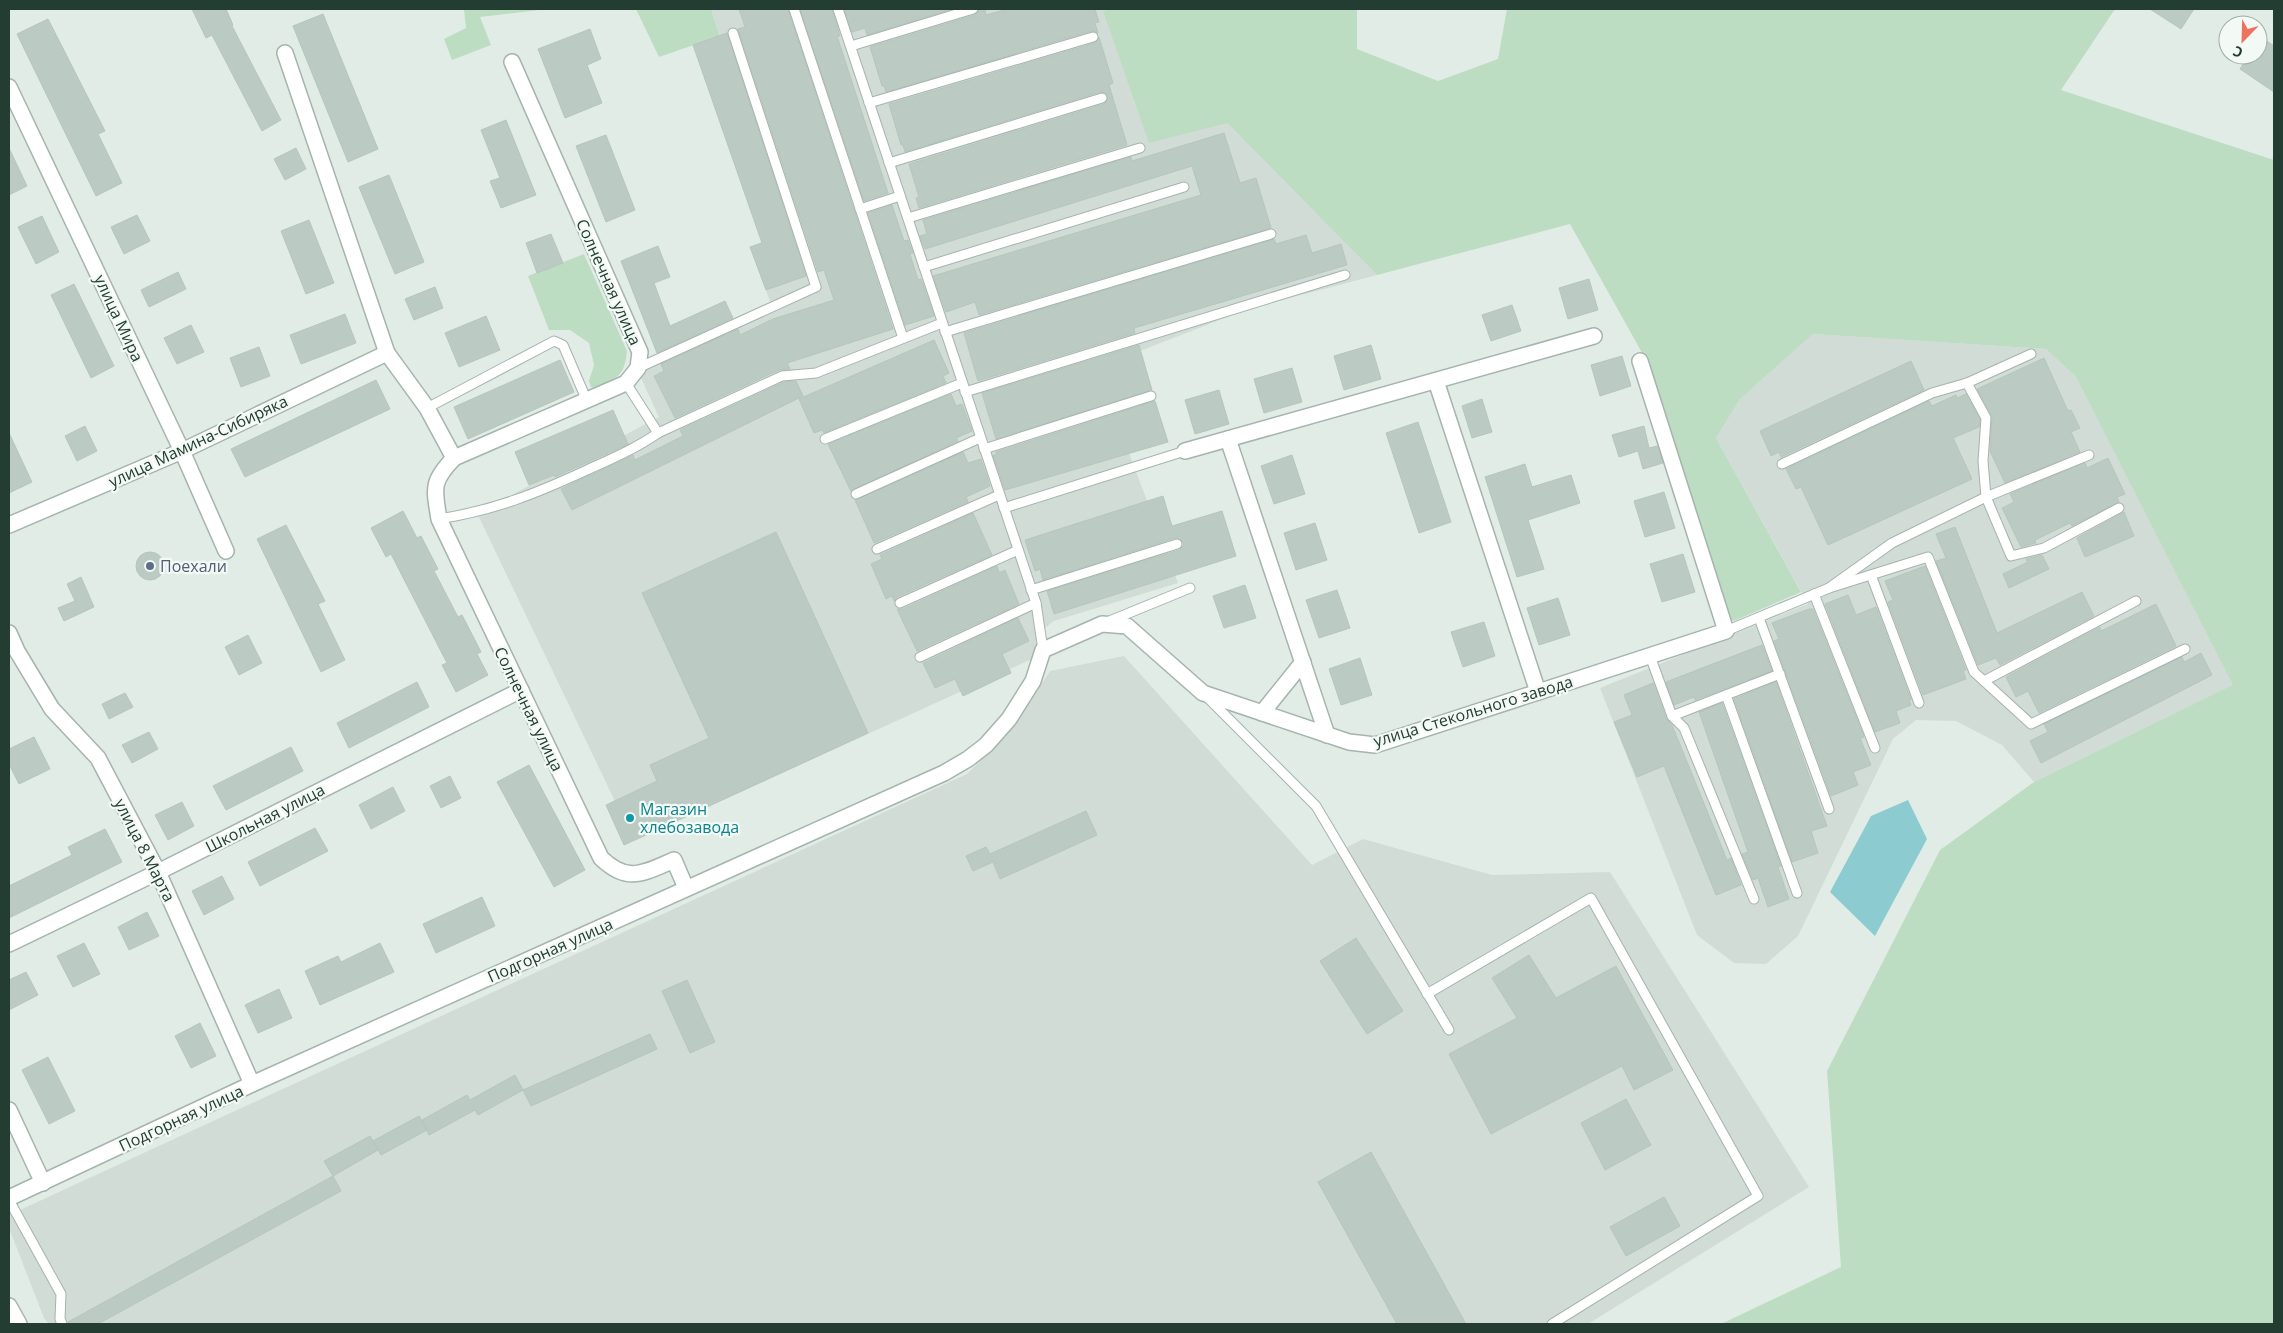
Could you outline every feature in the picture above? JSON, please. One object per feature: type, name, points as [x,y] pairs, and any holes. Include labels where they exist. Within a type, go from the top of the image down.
[{"type":"street","points":[[285,53],[386,353],[427,408],[454,458]]},
{"type":"street","name":"Солнечная улица","points":[[512,62],[640,352],[638,368],[626,383],[454,458],[440,472],[434,489],[439,519],[601,858],[613,870],[626,874],[643,873],[674,860],[686,888]]},
{"type":"street","name":"улица Мира","points":[[9,87],[182,451],[226,551]]},
{"type":"street","points":[[1186,451],[1594,336]]},
{"type":"street","name":"улица Мамина-Сибиряка","points":[[9,525],[182,451],[386,353]]},
{"type":"street","points":[[1640,361],[1726,631]]},
{"type":"street","points":[[1436,380],[1538,692]]},
{"type":"street","points":[[1228,439],[1327,735]]},
{"type":"street","name":"улица Стекольного завода","points":[[1042,650],[1102,624],[1127,626],[1204,693],[1348,742],[1375,745],[1726,631]]},
{"type":"street","name":"улица 8 Марта","points":[[9,633],[17,651],[52,709],[98,758],[158,872],[252,1084]]},
{"type":"street","name":"Подгорная улица","points":[[9,1199],[252,1084],[944,773],[968,759],[986,745],[1009,719],[1033,681],[1042,650]]},
{"type":"street","points":[[1262,713],[1303,662]]},
{"type":"street","name":"Школьная улица","points":[[9,944],[158,872],[520,690]]},
{"type":"street","points":[[9,1110],[43,1182]]},
{"type":"street","points":[[9,1308],[19,1324]]},
{"type":"lane","points":[[794,9],[903,338]]},
{"type":"lane","points":[[838,9],[1036,603],[1042,650]]},
{"type":"lane","points":[[850,46],[973,9]]},
{"type":"lane","points":[[638,368],[816,287],[732,33]]},
{"type":"lane","points":[[869,104],[1093,37]]},
{"type":"lane","points":[[889,163],[1102,98]]},
{"type":"lane","points":[[908,218],[1140,148]]},
{"type":"lane","points":[[924,267],[1184,187]]},
{"type":"lane","points":[[860,209],[900,196]]},
{"type":"lane","points":[[439,519],[477,513],[531,495],[639,446],[658,433],[782,376],[816,373],[903,338],[1271,234]]},
{"type":"lane","points":[[965,392],[1345,275]]},
{"type":"lane","points":[[427,408],[554,341],[562,345],[587,401]]},
{"type":"lane","points":[[1782,464],[1932,393],[1967,383],[2031,354]]},
{"type":"lane","points":[[626,383],[658,433]]},
{"type":"lane","points":[[825,439],[962,383]]},
{"type":"lane","points":[[1967,383],[1986,418],[1983,460],[1986,497],[2011,556],[2044,548],[2119,508]]},
{"type":"lane","points":[[984,449],[1151,396]]},
{"type":"lane","points":[[856,494],[980,438]]},
{"type":"lane","points":[[1004,508],[1186,451]]},
{"type":"lane","points":[[1830,588],[1892,542],[1986,497],[2089,455]]},
{"type":"lane","points":[[877,548],[999,495]]},
{"type":"lane","points":[[1031,590],[1177,544]]},
{"type":"lane","points":[[900,603],[1018,550]]},
{"type":"lane","points":[[1726,631],[1830,588],[1928,557],[1974,672],[2032,724],[2185,649]]},
{"type":"lane","points":[[1872,574],[1919,703]]},
{"type":"lane","points":[[1102,624],[1190,588]]},
{"type":"lane","points":[[1814,594],[1875,748]]},
{"type":"lane","points":[[1984,681],[2136,601]]},
{"type":"lane","points":[[920,657],[1036,603]]},
{"type":"lane","points":[[1759,618],[1829,809]]},
{"type":"lane","points":[[1650,656],[1672,716],[1684,728],[1754,899]]},
{"type":"lane","points":[[1672,716],[1780,674]]},
{"type":"lane","points":[[1204,693],[1316,806],[1449,1030]]},
{"type":"lane","points":[[1726,695],[1797,894]]},
{"type":"lane","points":[[1427,994],[1591,898],[1758,1196],[1552,1324]]},
{"type":"lane","points":[[9,1199],[61,1294],[62,1324]]},
{"type":"shaded area","points":[[711,9],[1112,9],[1103,11],[1227,123],[1377,275],[1245,310],[1140,351],[1168,442],[1129,453],[1178,583],[1054,621],[1037,634],[1034,658],[634,841],[477,513],[659,417],[641,378],[651,356],[692,340],[771,304],[750,247],[762,242],[693,45],[720,35]]},
{"type":"shaded area","points":[[1813,334],[2046,349],[2076,377],[2234,685],[2034,782],[2002,745],[1956,721],[1916,720],[1893,739],[1798,936],[1766,964],[1734,963],[1697,935],[1600,688],[1808,604],[1716,438],[1740,399]]},
{"type":"shaded area","points":[[1124,656],[1312,865],[1363,839],[1492,875],[1610,872],[1809,1187],[1588,1324],[49,1324],[44,1318],[9,1228],[9,1215],[967,774],[1014,727],[1050,671]]},
{"type":"green space","points":[[464,9],[547,9],[480,17],[491,45],[452,60],[444,39],[466,28]]},
{"type":"green space","points":[[636,9],[711,9],[720,36],[659,57]]},
{"type":"green space","points":[[1112,9],[1357,9],[1357,49],[1438,81],[1498,59],[1507,9],[2115,9],[2061,90],[2274,160],[2274,1324],[1721,1324],[1841,1267],[1827,1071],[1940,850],[2034,782],[2233,685],[2076,377],[2046,349],[1813,334],[1740,399],[1716,438],[1801,592],[1734,621],[1730,618],[1645,358],[1570,224],[1377,275],[1227,123],[1149,143],[1103,11]]},
{"type":"green space","points":[[584,254],[627,351],[622,371],[614,378],[595,388],[591,387],[589,381],[594,365],[589,343],[570,330],[549,330],[528,276]]},
{"type":"water","points":[[1908,800],[1927,839],[1875,936],[1830,892],[1871,816]]},
{"type":"building","points":[[192,9],[226,9],[232,26],[281,120],[262,131],[212,35],[206,38]]},
{"type":"building","points":[[739,9],[788,9],[893,329],[787,363],[790,369],[779,370],[675,418],[654,376],[664,371],[661,364],[738,329],[740,335],[773,319],[834,300],[824,270],[818,272],[738,29],[745,27]]},
{"type":"building","points":[[800,9],[832,9],[840,36],[837,36],[888,193],[864,201]]},
{"type":"building","points":[[844,9],[952,9],[867,35],[865,28],[852,32]]},
{"type":"building","points":[[979,9],[985,9],[986,15],[1008,9],[1095,9],[1099,22],[1095,23],[1098,33],[1091,31],[886,92],[884,86],[882,86],[870,47],[975,15]]},
{"type":"building","points":[[2150,9],[2194,9],[2181,29]]},
{"type":"building","points":[[323,14],[378,149],[348,162],[293,26]]},
{"type":"building","points":[[48,19],[105,131],[98,134],[122,183],[96,196],[17,34]]},
{"type":"building","points":[[590,29],[601,59],[587,65],[602,103],[565,118],[538,49]]},
{"type":"building","points":[[727,33],[806,276],[766,290],[750,247],[762,243],[693,45]]},
{"type":"building","points":[[1099,37],[1113,83],[1109,85],[1127,145],[919,208],[916,198],[919,197],[909,164],[1104,104],[1108,97],[1106,93],[1100,92],[905,152],[903,145],[901,145],[889,104],[1095,43]]},
{"type":"building","points":[[2268,42],[2274,46],[2274,92],[2240,69],[2243,65],[2268,65]]},
{"type":"building","points":[[506,120],[536,195],[501,208],[490,181],[500,178],[481,130]]},
{"type":"building","points":[[1224,133],[1240,183],[1256,178],[1271,228],[979,315],[975,302],[946,312],[933,276],[1201,195],[1192,166],[925,249],[920,236],[927,234],[923,220],[1131,157],[1132,161]]},
{"type":"building","points":[[606,135],[635,210],[606,222],[576,146]]},
{"type":"building","points":[[9,148],[27,186],[9,195]]},
{"type":"building","points":[[296,148],[306,169],[285,180],[274,159]]},
{"type":"building","points":[[389,175],[424,262],[395,274],[359,187]]},
{"type":"building","points":[[892,205],[904,241],[908,240],[913,253],[910,254],[918,280],[921,279],[934,316],[905,325],[868,213]]},
{"type":"building","points":[[137,215],[150,241],[124,254],[111,227]]},
{"type":"building","points":[[42,216],[59,252],[36,264],[18,227]]},
{"type":"building","points":[[309,220],[334,283],[306,294],[281,231]]},
{"type":"building","points":[[551,234],[563,263],[537,273],[526,243]]},
{"type":"building","points":[[1306,235],[1312,253],[1341,244],[1347,265],[1134,328],[1135,333],[978,381],[964,333],[1274,239],[1276,244]]},
{"type":"building","points":[[658,246],[670,277],[654,283],[670,326],[725,301],[733,318],[657,353],[621,261]]},
{"type":"building","points":[[178,272],[186,289],[149,307],[141,290]]},
{"type":"building","points":[[1589,279],[1598,310],[1568,319],[1559,288]]},
{"type":"building","points":[[74,284],[114,366],[91,378],[51,295]]},
{"type":"building","points":[[435,287],[443,308],[414,320],[405,299]]},
{"type":"building","points":[[1512,305],[1521,331],[1491,341],[1482,315]]},
{"type":"building","points":[[345,314],[356,343],[301,364],[290,335]]},
{"type":"building","points":[[486,316],[500,350],[459,367],[445,333]]},
{"type":"building","points":[[191,325],[204,352],[177,364],[164,338]]},
{"type":"building","points":[[934,340],[949,373],[943,376],[946,383],[824,433],[822,430],[814,433],[799,399]]},
{"type":"building","points":[[1139,345],[1152,390],[996,439],[982,393]]},
{"type":"building","points":[[1371,345],[1381,379],[1344,390],[1334,356]]},
{"type":"building","points":[[259,347],[270,376],[241,387],[230,358]]},
{"type":"building","points":[[1622,356],[1631,386],[1600,396],[1591,365]]},
{"type":"building","points":[[2044,358],[2068,411],[2071,410],[2080,428],[2071,432],[2080,452],[2005,483],[1990,451],[1992,416],[1977,389]]},
{"type":"building","points":[[560,360],[574,392],[468,439],[454,407]]},
{"type":"building","points":[[1911,361],[1924,390],[1781,457],[1779,452],[1771,456],[1760,431]]},
{"type":"building","points":[[1292,368],[1302,402],[1264,413],[1254,379]]},
{"type":"building","points":[[376,380],[390,409],[245,477],[231,449]]},
{"type":"building","points":[[796,381],[803,396],[572,510],[561,489],[633,455],[635,460],[683,436],[680,430],[784,382]]},
{"type":"building","points":[[1219,390],[1229,424],[1195,434],[1185,400]]},
{"type":"building","points":[[951,394],[956,406],[962,404],[972,431],[956,438],[958,441],[851,491],[828,444]]},
{"type":"building","points":[[1966,394],[1980,419],[1979,427],[1953,438],[1972,479],[1828,545],[1801,487],[1796,489],[1786,469],[1929,401],[1932,406],[1956,395],[1957,398]]},
{"type":"building","points":[[1482,399],[1492,432],[1472,438],[1462,406]]},
{"type":"building","points":[[1155,401],[1168,442],[1005,490],[993,455],[996,455],[996,452]]},
{"type":"building","points":[[613,410],[628,444],[555,477],[554,475],[529,485],[515,452]]},
{"type":"building","points":[[1418,422],[1451,522],[1419,533],[1386,433]]},
{"type":"building","points":[[85,426],[97,451],[77,461],[65,436]]},
{"type":"building","points":[[1644,426],[1649,448],[1657,446],[1663,463],[1643,469],[1638,451],[1619,457],[1612,435]]},
{"type":"building","points":[[9,433],[32,482],[9,493]]},
{"type":"building","points":[[963,452],[968,463],[981,459],[990,486],[966,497],[968,502],[874,543],[855,500]]},
{"type":"building","points":[[1292,455],[1305,494],[1274,504],[1261,466]]},
{"type":"building","points":[[2108,458],[2125,494],[2117,497],[2119,502],[2072,526],[2070,523],[2035,540],[2036,543],[2021,547],[2002,508],[2014,502],[2010,494],[2085,463],[2087,468]]},
{"type":"building","points":[[1525,464],[1532,487],[1571,475],[1580,503],[1528,520],[1544,569],[1517,577],[1485,477]]},
{"type":"building","points":[[1664,492],[1675,528],[1645,537],[1634,501]]},
{"type":"building","points":[[1163,496],[1172,526],[1222,511],[1236,556],[1054,614],[1047,591],[1179,550],[1183,546],[1183,542],[1175,538],[1043,580],[1040,569],[1035,571],[1025,540]]},
{"type":"building","points":[[403,511],[417,538],[421,536],[438,569],[434,571],[458,617],[462,615],[481,652],[477,654],[488,675],[456,692],[442,665],[447,663],[391,554],[386,557],[371,528]]},
{"type":"building","points":[[2124,512],[2134,536],[2085,557],[2077,538]]},
{"type":"building","points":[[973,513],[992,555],[897,597],[894,601],[892,596],[886,599],[871,564],[882,559],[880,555]]},
{"type":"building","points":[[1315,523],[1327,560],[1296,570],[1284,533]]},
{"type":"building","points":[[286,525],[325,601],[318,604],[345,660],[321,672],[257,539]]},
{"type":"building","points":[[1955,527],[1997,633],[2082,592],[2094,616],[2000,665],[1996,658],[1978,665],[1936,561],[1946,558],[1936,534]]},
{"type":"building","points":[[776,532],[868,733],[624,845],[606,805],[657,781],[650,765],[709,738],[642,593]]},
{"type":"building","points":[[150,552],[160,556],[164,566],[160,576],[150,580],[140,576],[136,566],[140,556]]},
{"type":"building","points":[[1683,554],[1695,592],[1662,602],[1650,564]]},
{"type":"building","points":[[2042,555],[2049,569],[2009,588],[2003,574],[2028,562],[2026,559]]},
{"type":"building","points":[[997,566],[999,573],[1005,570],[1019,604],[917,651],[897,609],[903,609]]},
{"type":"building","points":[[1925,566],[1966,670],[1963,671],[1966,679],[1923,695],[1888,602],[1893,600],[1885,581]]},
{"type":"building","points":[[81,577],[94,607],[64,621],[58,608],[75,601],[67,584]]},
{"type":"building","points":[[1245,585],[1256,618],[1224,628],[1213,596]]},
{"type":"building","points":[[1337,590],[1350,628],[1319,638],[1306,600]]},
{"type":"building","points":[[1848,595],[1856,615],[1876,607],[1911,700],[1909,700],[1911,705],[1896,711],[1900,723],[1875,732],[1825,604]]},
{"type":"building","points":[[1558,598],[1570,635],[1539,645],[1527,608]]},
{"type":"building","points":[[2156,604],[2176,646],[2039,713],[2028,691],[2016,697],[2006,677],[2100,627],[2101,631]]},
{"type":"building","points":[[1813,609],[1864,737],[1860,738],[1871,765],[1853,772],[1858,785],[1831,796],[1774,641],[1779,639],[1772,623]]},
{"type":"building","points":[[1018,618],[1029,641],[1002,654],[1011,673],[963,696],[955,679],[935,688],[923,663]]},
{"type":"building","points":[[1484,622],[1495,656],[1463,667],[1451,632]]},
{"type":"building","points":[[248,635],[262,663],[239,675],[225,647]]},
{"type":"building","points":[[1762,645],[1772,671],[1695,700],[1694,697],[1674,705],[1666,682]]},
{"type":"building","points":[[2201,653],[2212,675],[2041,763],[2030,741],[2048,732],[2044,724],[2182,657],[2184,662]]},
{"type":"building","points":[[1360,658],[1372,695],[1341,705],[1329,669]]},
{"type":"building","points":[[417,682],[429,707],[349,748],[337,723]]},
{"type":"building","points":[[1776,682],[1827,826],[1811,831],[1818,853],[1792,862],[1734,699]]},
{"type":"building","points":[[1653,683],[1666,718],[1672,725],[1727,860],[1731,858],[1741,885],[1716,895],[1664,766],[1637,777],[1614,722],[1632,715],[1624,695]]},
{"type":"building","points":[[125,693],[133,707],[109,719],[102,704]]},
{"type":"building","points":[[1722,703],[1781,866],[1778,867],[1789,899],[1768,907],[1758,878],[1753,880],[1742,854],[1748,852],[1699,712]]},
{"type":"building","points":[[149,732],[158,749],[132,763],[122,745]]},
{"type":"building","points":[[34,737],[50,769],[19,784],[9,764],[9,749]]},
{"type":"building","points":[[291,747],[303,771],[226,810],[213,786]]},
{"type":"building","points":[[529,765],[585,870],[554,887],[497,782]]},
{"type":"building","points":[[450,776],[461,798],[441,808],[430,786]]},
{"type":"building","points":[[393,787],[405,811],[371,829],[359,805]]},
{"type":"building","points":[[182,802],[194,826],[168,840],[155,815]]},
{"type":"building","points":[[1086,811],[1097,835],[1000,879],[993,862],[973,871],[966,856],[986,847],[990,854]]},
{"type":"building","points":[[315,828],[328,851],[260,886],[248,862]]},
{"type":"building","points":[[105,829],[122,862],[9,918],[9,886],[72,855],[68,847]]},
{"type":"building","points":[[222,876],[234,899],[204,915],[192,891]]},
{"type":"building","points":[[482,897],[495,926],[436,953],[423,924]]},
{"type":"building","points":[[147,912],[159,936],[129,950],[118,927]]},
{"type":"building","points":[[1356,938],[1403,1011],[1367,1034],[1320,961]]},
{"type":"building","points":[[84,943],[100,974],[73,987],[57,956]]},
{"type":"building","points":[[380,943],[394,972],[320,1005],[305,971],[338,956],[341,962]]},
{"type":"building","points":[[1529,955],[1556,998],[1616,966],[1673,1070],[1634,1090],[1622,1066],[1491,1134],[1449,1054],[1517,1018],[1492,978]]},
{"type":"building","points":[[26,972],[38,995],[9,1010],[9,980]]},
{"type":"building","points":[[687,980],[715,1042],[690,1053],[662,991]]},
{"type":"building","points":[[279,989],[292,1018],[258,1033],[245,1005]]},
{"type":"building","points":[[200,1023],[216,1056],[191,1068],[175,1036]]},
{"type":"building","points":[[650,1034],[657,1049],[531,1106],[523,1090]]},
{"type":"building","points":[[48,1057],[75,1111],[49,1124],[22,1070]]},
{"type":"building","points":[[515,1075],[523,1090],[478,1115],[475,1110],[429,1135],[422,1120],[467,1095],[470,1100]]},
{"type":"building","points":[[1626,1099],[1651,1145],[1605,1170],[1581,1123]]},
{"type":"building","points":[[419,1116],[427,1130],[381,1155],[373,1141]]},
{"type":"building","points":[[370,1136],[378,1150],[333,1176],[324,1161]]},
{"type":"building","points":[[1371,1152],[1466,1324],[1397,1324],[1318,1182]]},
{"type":"building","points":[[333,1176],[341,1191],[98,1324],[68,1324],[68,1322]]},
{"type":"building","points":[[1664,1197],[1680,1226],[1626,1256],[1610,1227]]},
{"type":"place","name":"Поехали","points":[[150,566]]},
{"type":"place","name":"Магазин хлебозавода","points":[[630,818]]}]
